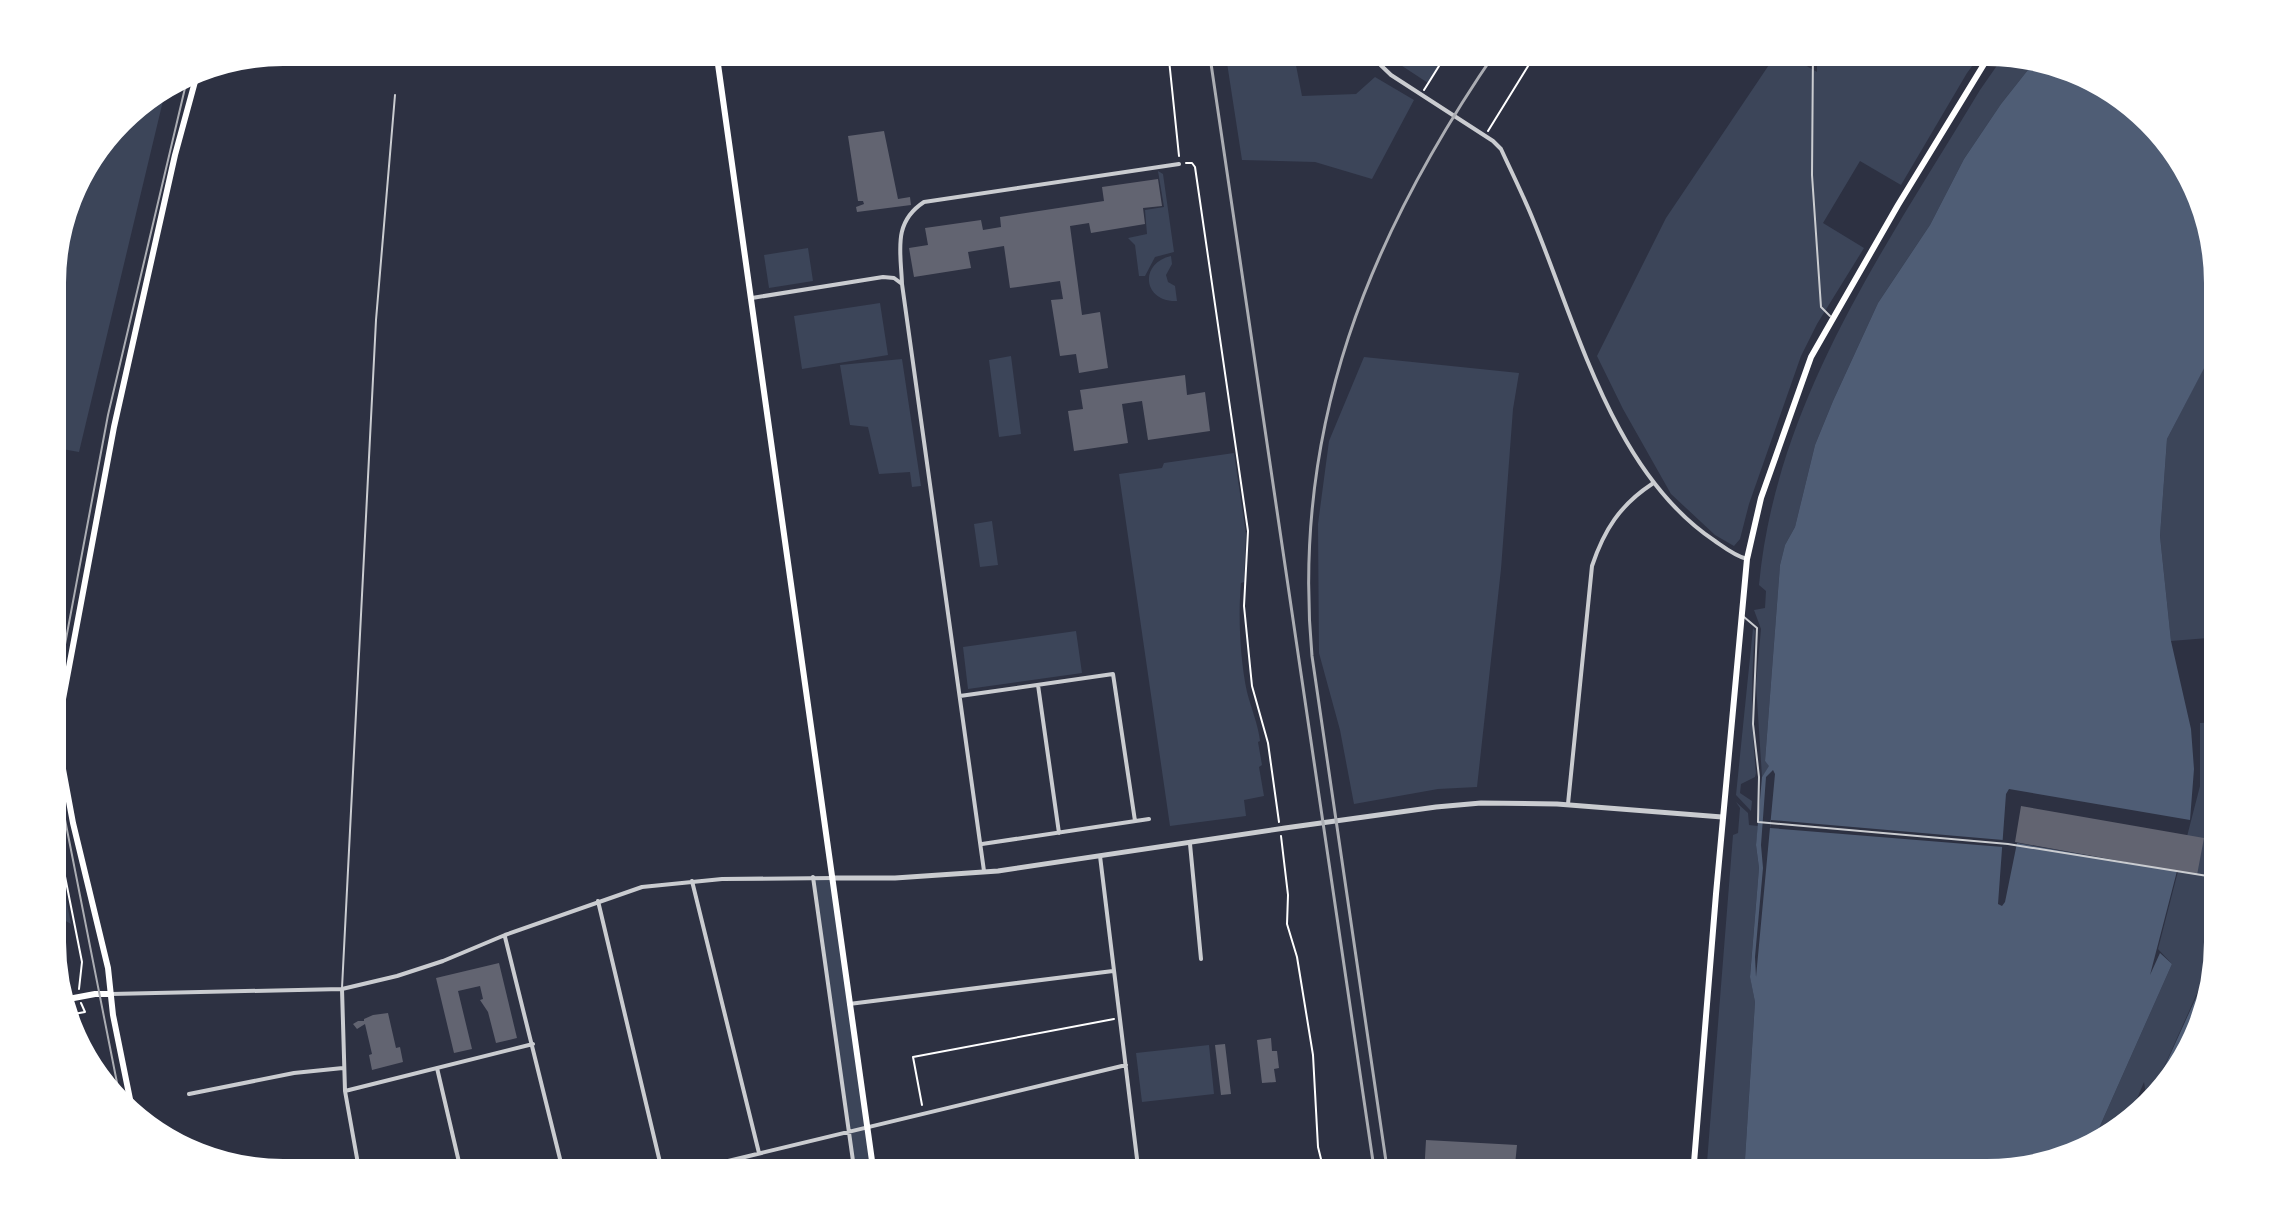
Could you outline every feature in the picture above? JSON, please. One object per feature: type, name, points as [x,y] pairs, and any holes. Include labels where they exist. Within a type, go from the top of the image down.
[{"type":"main road","points":[[718,64],[872,1161]]},
{"type":"main road","points":[[1694,1161],[1747,559],[1761,498],[1789,413],[1831,317],[1984,64]]},
{"type":"main road","points":[[64,694],[114,427],[175,155],[195,83]]},
{"type":"main road","points":[[64,766],[73,823],[108,968],[130,1098]]},
{"type":"main road","points":[[72,999],[111,994]]},
{"type":"street","points":[[1380,64],[1391,75],[1485,135],[1501,149],[1534,222],[1560,295],[1606,402],[1652,484],[1702,533],[1747,559]]},
{"type":"street","points":[[984,871],[902,284],[900,229],[906,218],[924,202],[1179,164]]},
{"type":"street","points":[[751,298],[883,277],[894,278],[902,284]]},
{"type":"street","points":[[1568,804],[1592,566],[1602,538],[1614,518],[1637,494],[1652,484]]},
{"type":"street","points":[[960,696],[1113,674],[1135,821]]},
{"type":"street","points":[[1038,685],[1059,833]]},
{"type":"street","points":[[111,994],[342,989],[397,976],[642,887],[692,881],[895,878],[984,871],[1436,807],[1505,803],[1568,804],[1722,817]]},
{"type":"street","points":[[982,844],[1149,819]]},
{"type":"street","points":[[1190,844],[1201,959]]},
{"type":"street","points":[[1100,856],[1137,1161]]},
{"type":"street","points":[[813,877],[853,1161]]},
{"type":"street","points":[[692,881],[759,1153]]},
{"type":"street","points":[[598,901],[660,1161]]},
{"type":"street","points":[[505,935],[561,1161]]},
{"type":"street","points":[[849,1004],[1114,971]]},
{"type":"street","points":[[342,989],[345,1091],[357,1161]]},
{"type":"street","points":[[345,1091],[533,1044]]},
{"type":"street","points":[[728,1161],[1126,1065]]},
{"type":"street","points":[[189,1094],[294,1073],[343,1068]]},
{"type":"street","points":[[437,1068],[459,1161]]},
{"type":"lane","points":[[1813,64],[1812,175],[1821,307],[1831,317]]},
{"type":"lane","points":[[342,989],[376,320],[395,95]]},
{"type":"lane","points":[[1743,617],[1757,628],[1753,710],[1759,777],[1758,822],[2008,844],[2206,877]]},
{"type":"path","points":[[1169,64],[1179,164],[1192,163],[1195,167],[1248,531],[1244,606],[1252,686],[1268,743],[1273,783]]},
{"type":"path","points":[[1428,83],[1440,64]]},
{"type":"path","points":[[1485,135],[1529,64]]},
{"type":"path","points":[[1285,865],[1287,924],[1297,957],[1313,1055],[1322,1161]]},
{"type":"path","points":[[64,871],[82,962],[78,991]]},
{"type":"path","points":[[77,1013],[85,1012]]},
{"type":"path","points":[[924,1114],[913,1057],[1120,1018]]},
{"type":"path","points":[[749,1156],[750,1161]]},
{"type":"shaded area","points":[[1227,64],[1296,64],[1302,96],[1356,94],[1375,77],[1414,100],[1372,179],[1315,162],[1242,160]]},
{"type":"shaded area","points":[[1399,64],[1440,64],[1428,83]]},
{"type":"shaded area","points":[[1770,64],[1803,64],[1817,72],[1817,64],[1974,64],[1901,185],[1860,161],[1823,223],[1864,248],[1801,356],[1749,504],[1740,539],[1734,546],[1715,535],[1671,494],[1597,356],[1666,218]]},
{"type":"shaded area","points":[[1998,65],[2029,68],[1964,159],[1930,225],[1878,303],[1815,445],[1795,527],[1785,545],[1780,565],[1765,761],[1770,766],[1762,777],[1756,684],[1761,629],[1754,610],[1765,608],[1766,591],[1759,585],[1770,517],[1788,451],[1812,388],[1841,326]]},
{"type":"shaded area","points":[[2029,68],[2057,76],[2108,101],[2152,139],[2183,186],[2199,227],[2206,283],[2206,365],[2167,439],[2160,536],[2171,641],[2191,729],[2194,769],[2190,820],[2009,789],[2006,794],[1998,904],[2002,906],[2005,902],[2017,843],[2177,871],[2150,975],[2160,953],[2172,964],[2098,1130],[2084,1138],[2029,1157],[2001,1161],[1745,1161],[1755,1002],[1750,977],[1759,868],[1756,845],[1762,777],[1769,766],[1765,761],[1780,565],[1785,545],[1795,527],[1815,445],[1833,401],[1878,303],[1930,225],[1964,159]],"holes":[[[1773,770],[1775,774],[1756,977],[1766,777]]]},
{"type":"shaded area","points":[[163,100],[79,452],[64,449],[64,269],[71,227],[87,186],[109,150],[128,128]]},
{"type":"shaded area","points":[[1158,171],[1163,174],[1174,252],[1155,257],[1145,276],[1139,276],[1135,245],[1128,238],[1147,234],[1145,210],[1164,207]]},
{"type":"shaded area","points":[[808,248],[813,281],[769,288],[764,255]]},
{"type":"shaded area","points":[[1171,256],[1172,264],[1166,275],[1168,282],[1175,286],[1177,301],[1156,295],[1149,281],[1154,266]]},
{"type":"shaded area","points":[[880,303],[888,355],[802,369],[794,316]]},
{"type":"shaded area","points":[[1011,356],[1021,434],[999,437],[989,360]]},
{"type":"shaded area","points":[[1364,357],[1519,373],[1477,787],[1438,789],[1354,804],[1340,730],[1319,653],[1318,524],[1329,441]]},
{"type":"shaded area","points":[[902,359],[921,486],[912,487],[910,472],[879,474],[868,427],[850,425],[840,365]]},
{"type":"shaded area","points":[[2206,364],[2206,638],[2171,641],[2160,536],[2167,439]]},
{"type":"shaded area","points":[[1234,453],[1246,534],[1244,582],[1241,583],[1240,596],[1241,652],[1247,692],[1260,741],[1262,765],[1259,767],[1264,796],[1244,800],[1246,816],[1170,826],[1119,474],[1162,468],[1164,463]]},
{"type":"shaded area","points":[[992,521],[998,565],[980,567],[974,524]]},
{"type":"shaded area","points":[[1753,628],[1752,720],[1756,773],[1755,777],[1741,784],[1740,793],[1752,801],[1751,811],[1736,795]]},
{"type":"shaded area","points":[[1076,631],[1082,673],[968,689],[963,647]]},
{"type":"shaded area","points":[[2200,723],[2206,723],[2206,956],[2202,981],[2161,1074],[2146,1092],[2144,1082],[2135,1103],[2098,1130],[2172,964],[2158,949],[2200,786]]},
{"type":"shaded area","points":[[1736,802],[1748,813],[1749,825],[1758,826],[1756,845],[1759,868],[1750,976],[1755,1002],[1745,1161],[1707,1161],[1733,835],[1738,833],[1740,808]]},
{"type":"shaded area","points":[[813,877],[834,878],[872,1161],[853,1161]]},
{"type":"shaded area","points":[[64,889],[71,924],[64,920]]},
{"type":"shaded area","points":[[2202,985],[2183,1039],[2162,1072]]},
{"type":"shaded area","points":[[1209,1045],[1214,1094],[1142,1102],[1136,1053]]},
{"type":"pier","points":[[1771,820],[2003,840],[2003,847],[1770,828]]},
{"type":"building","points":[[884,131],[898,199],[910,197],[911,205],[857,212],[856,207],[864,204],[858,201],[848,136]]},
{"type":"building","points":[[1158,179],[1162,206],[1143,208],[1145,224],[1091,233],[1089,223],[1070,226],[1082,315],[1100,312],[1108,368],[1079,373],[1076,354],[1060,356],[1051,300],[1063,299],[1060,281],[1010,288],[1004,246],[968,252],[971,268],[914,277],[909,248],[928,245],[925,228],[981,220],[983,230],[1001,227],[1000,217],[1104,201],[1102,187]]},
{"type":"building","points":[[1185,375],[1187,395],[1205,392],[1210,431],[1148,440],[1142,401],[1122,404],[1128,443],[1074,451],[1068,411],[1083,409],[1080,390]]},
{"type":"building","points":[[2021,806],[2204,838],[2197,875],[2015,842]]},
{"type":"building","points":[[499,963],[517,1038],[496,1043],[488,1012],[480,1000],[483,999],[480,986],[458,991],[472,1049],[454,1053],[436,978]]},
{"type":"building","points":[[388,1013],[396,1048],[400,1047],[403,1062],[372,1070],[369,1055],[372,1054],[365,1024],[357,1029],[353,1024],[373,1015]]},
{"type":"building","points":[[1271,1038],[1272,1051],[1277,1051],[1279,1068],[1274,1069],[1276,1082],[1262,1083],[1257,1040]]},
{"type":"building","points":[[1225,1044],[1231,1094],[1221,1095],[1215,1045]]},
{"type":"building","points":[[1426,1140],[1517,1145],[1515,1161],[1425,1161]]},
{"type":"tram line","points":[[64,650],[108,415],[185,88]]},
{"type":"tram line","points":[[64,814],[117,1085]]},
{"type":"railway","points":[[1211,64],[1373,1161]]},
{"type":"railway","points":[[1386,1161],[1312,656],[1309,572],[1314,491],[1328,413],[1349,337],[1377,263],[1411,191],[1451,120],[1488,64]]}]
